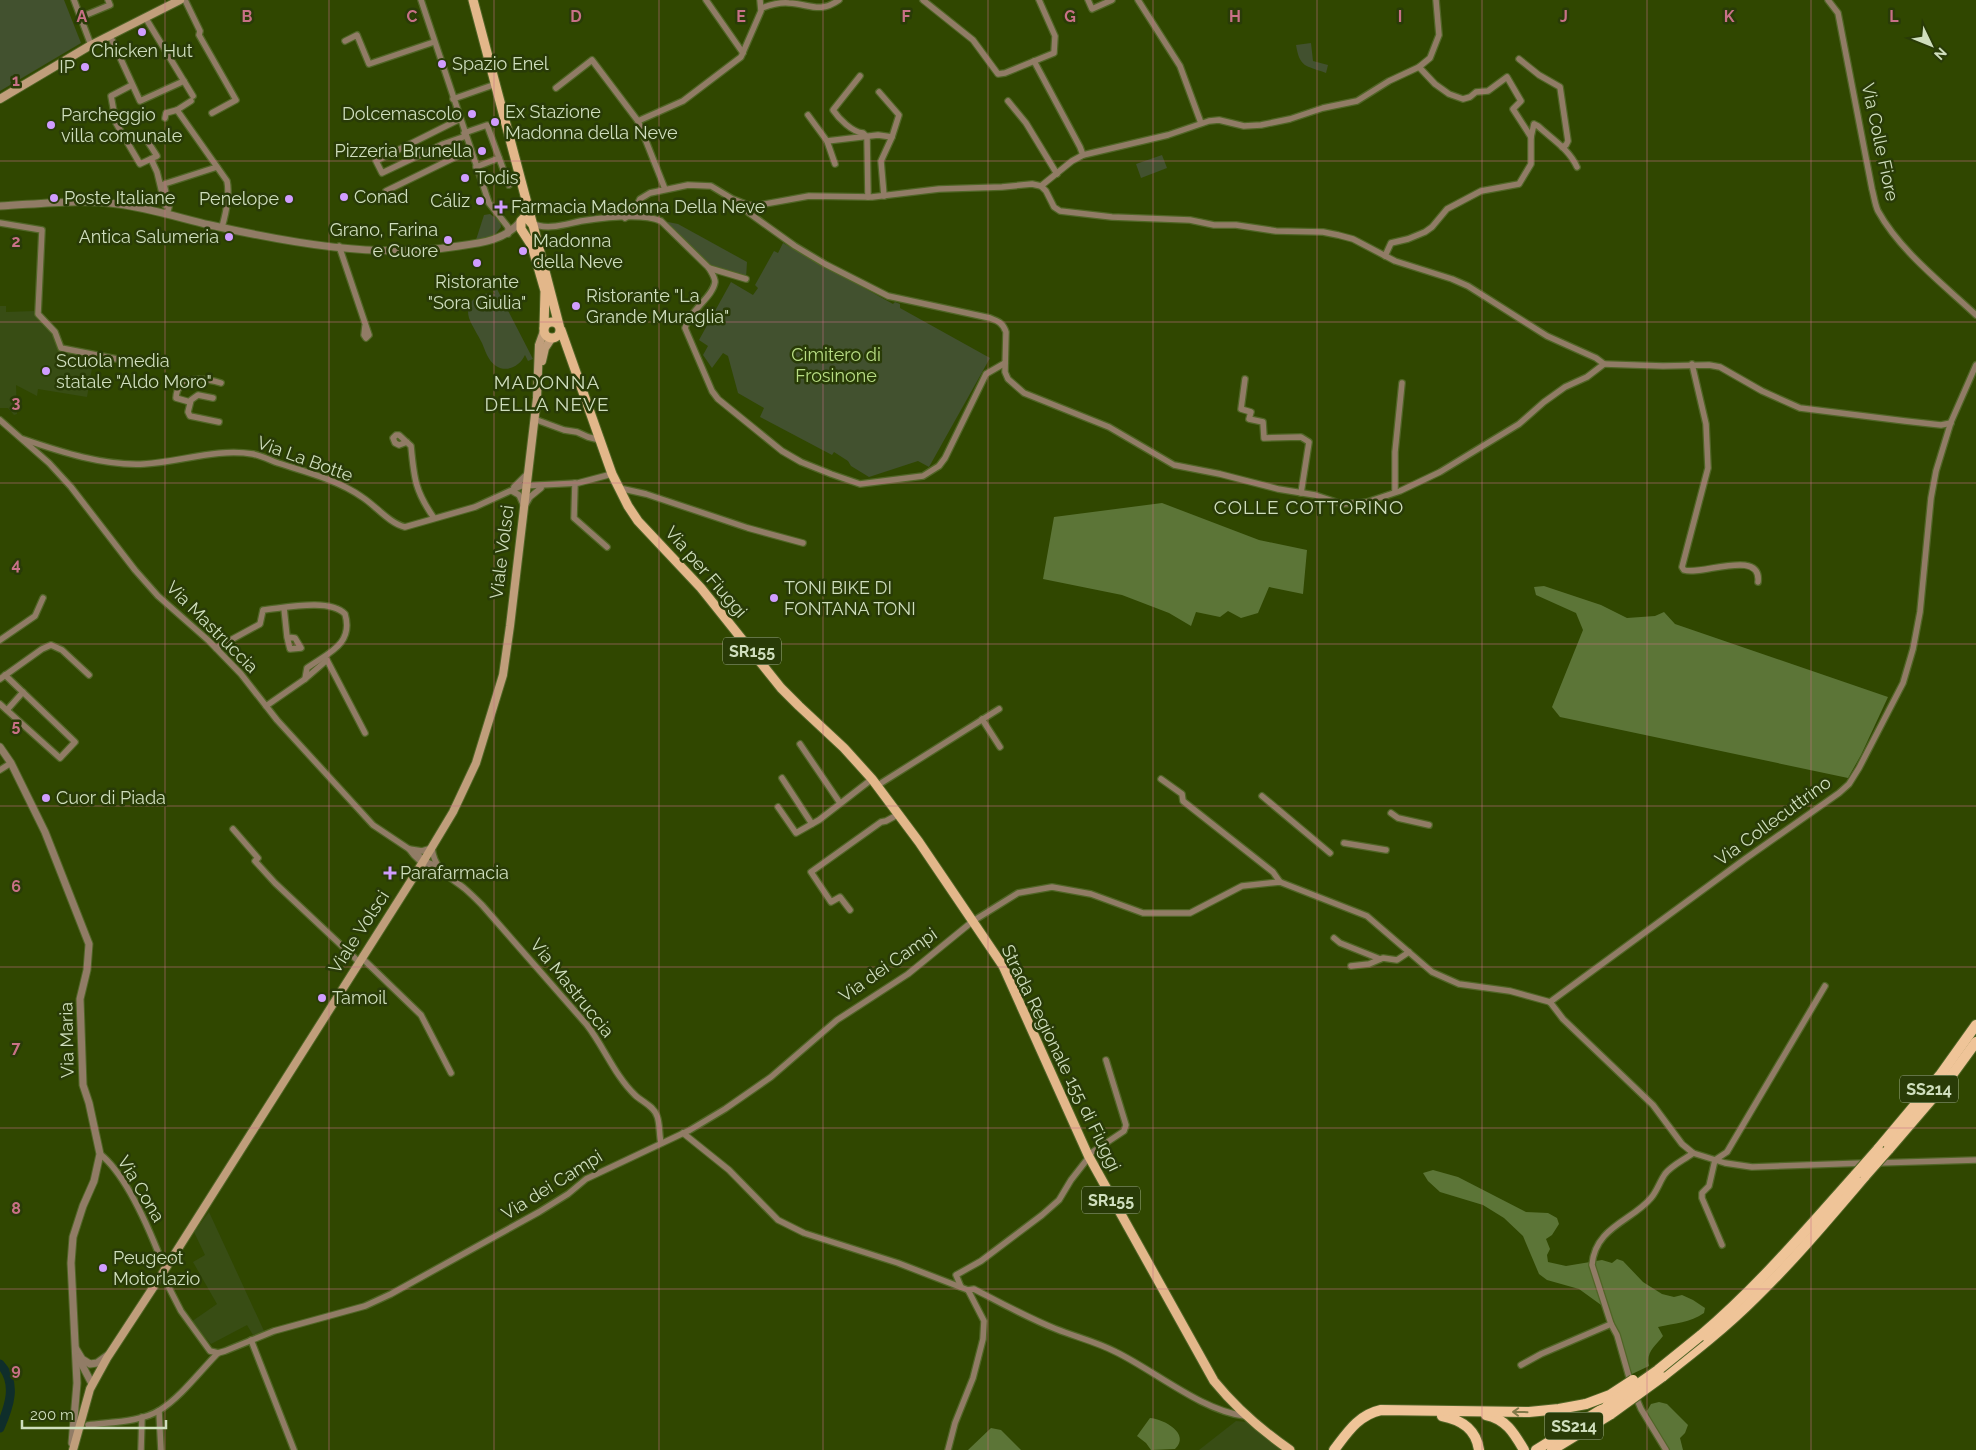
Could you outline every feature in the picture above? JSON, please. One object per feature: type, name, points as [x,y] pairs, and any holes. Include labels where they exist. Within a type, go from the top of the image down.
[{"type":"highway","name":"SS214","points":[[1883,1150],[1976,1025]]},
{"type":"highway","name":"SS214","points":[[1543,1449],[1609,1410],[1706,1342],[1756,1298],[1779,1267],[1948,1079],[1976,1042]]},
{"type":"highway","name":"SS214","points":[[1660,1373],[1779,1267]]},
{"type":"highway","points":[[1334,1450],[1352,1427],[1364,1416],[1380,1410],[1529,1412],[1559,1409],[1586,1404],[1610,1394],[1651,1369],[1660,1373]]},
{"type":"highway","points":[[1402,1411],[1442,1416],[1462,1422],[1475,1434],[1479,1450]]},
{"type":"highway","points":[[1454,1411],[1496,1417],[1514,1432],[1524,1450]]},
{"type":"main road","points":[[0,100],[92,45],[180,0]]},
{"type":"main road","points":[[473,0],[532,223],[534,242],[560,328],[559,336],[553,339],[546,336],[544,329],[549,322],[555,322],[560,328]]},
{"type":"main road","points":[[524,197],[524,213],[519,223],[521,229],[534,242]]},
{"type":"main road","points":[[519,223],[526,218],[532,223]]},
{"type":"main road","name":"Viale Volsci","points":[[73,1450],[92,1384],[109,1354],[167,1267],[432,848],[453,812],[476,763],[503,675],[528,473],[538,382],[539,345],[544,329],[544,291],[534,242]]},
{"type":"main road","name":"Via per Fiuggi","points":[[560,328],[612,474],[638,521],[701,588],[781,688],[844,748],[875,782],[973,921]]},
{"type":"main road","name":"Viale Volsci","points":[[538,382],[545,348],[553,339]]},
{"type":"main road","name":"Via per Fiuggi","points":[[553,339],[564,348],[570,359]]},
{"type":"main road","name":"Strada Regionale 155 di Fiuggi","points":[[973,921],[1003,966],[1088,1156],[1214,1381],[1230,1402],[1245,1416],[1290,1450]]},
{"type":"street","points":[[74,0],[92,45]]},
{"type":"street","points":[[185,0],[200,31],[199,35],[236,100],[212,113]]},
{"type":"street","points":[[420,0],[489,203],[508,230],[534,242],[539,232],[550,226]]},
{"type":"street","points":[[706,0],[744,54]]},
{"type":"street","points":[[638,121],[683,101],[744,54],[762,8],[760,0]]},
{"type":"street","points":[[762,8],[773,4],[789,3],[821,8],[828,7],[839,0]]},
{"type":"street","points":[[923,0],[973,40],[998,74],[1052,55],[1056,49],[1053,30],[1039,0]]},
{"type":"street","points":[[1088,0],[1092,9],[1112,0]]},
{"type":"street","points":[[1138,0],[1180,66],[1201,124]]},
{"type":"street","points":[[1041,186],[1072,161],[1083,155],[1168,135],[1219,120],[1238,125],[1252,126],[1290,120],[1324,108],[1357,101],[1389,81],[1419,67],[1430,58],[1436,44],[1439,28],[1436,0]]},
{"type":"street","name":"Via Colle Fiore","points":[[1828,0],[1838,13],[1877,209],[1906,249],[1976,316]]},
{"type":"street","points":[[81,18],[109,2]]},
{"type":"street","points":[[146,17],[192,98],[177,110],[166,113],[165,118]]},
{"type":"street","points":[[345,41],[356,35],[369,64],[434,42]]},
{"type":"street","points":[[112,40],[140,102],[184,81]]},
{"type":"street","points":[[1519,59],[1539,75],[1560,87],[1568,141],[1562,147]]},
{"type":"street","points":[[556,88],[592,60],[638,121],[665,189]]},
{"type":"street","points":[[1034,61],[1083,155]]},
{"type":"street","points":[[1419,67],[1435,84],[1449,94],[1463,99],[1470,97],[1476,92],[1486,93],[1508,77],[1521,101],[1513,109],[1531,137]]},
{"type":"street","points":[[860,76],[833,110],[849,126],[866,136]]},
{"type":"street","points":[[453,99],[496,84]]},
{"type":"street","points":[[132,85],[111,96],[116,123],[140,164],[157,156],[148,142]]},
{"type":"street","points":[[879,92],[899,115],[882,161],[884,196]]},
{"type":"street","points":[[1008,101],[1026,123],[1057,174]]},
{"type":"street","points":[[177,110],[227,181],[228,189],[222,227]]},
{"type":"street","points":[[808,115],[827,141],[835,164]]},
{"type":"street","points":[[460,119],[376,161],[382,173],[487,125],[509,185]]},
{"type":"street","points":[[1385,256],[1391,243],[1408,239],[1432,228],[1447,209],[1454,205],[1481,191],[1519,184],[1531,164],[1531,137],[1534,124],[1570,154],[1577,167]]},
{"type":"street","points":[[827,141],[878,135],[892,138]]},
{"type":"street","points":[[866,136],[868,197]]},
{"type":"street","points":[[386,191],[470,150]]},
{"type":"street","points":[[476,167],[499,158]]},
{"type":"street","points":[[151,159],[157,172],[167,214]]},
{"type":"street","points":[[167,214],[169,207],[164,184],[217,167]]},
{"type":"street","points":[[733,199],[748,205],[758,205],[809,196],[868,197],[939,189],[1032,184],[1041,186],[1046,191],[1054,207],[1060,211],[1120,217],[1190,220],[1214,225],[1236,225],[1290,232],[1323,232],[1353,239],[1385,256],[1452,278],[1468,286],[1547,336],[1596,358],[1604,364],[1663,366],[1692,364],[1720,367],[1762,391],[1800,408],[1941,425],[1951,422]]},
{"type":"street","points":[[625,218],[634,211],[638,202],[645,195],[665,189],[702,185],[711,186],[733,199],[795,246],[825,264],[888,296],[990,318],[999,322],[1004,326],[1006,332],[1005,362],[1007,376]]},
{"type":"street","points":[[0,206],[68,203],[116,204],[296,241],[378,251],[434,250],[478,243],[519,223]]},
{"type":"street","points":[[532,223],[540,226],[550,226],[604,218],[640,217],[655,218],[662,221],[708,268],[714,277],[713,286],[690,315],[685,328],[712,391],[727,407],[782,451],[831,474],[860,484],[923,476],[932,472],[945,458],[986,374],[1005,362]]},
{"type":"street","points":[[0,223],[42,230],[38,314],[55,332],[61,348],[127,361]]},
{"type":"street","points":[[339,246],[365,326]]},
{"type":"street","points":[[708,268],[746,279]]},
{"type":"street","points":[[996,369],[1007,376],[1024,393],[1108,427],[1171,464],[1342,504],[1352,504],[1367,502],[1395,492],[1440,472],[1514,428],[1565,387],[1587,377],[1604,364]]},
{"type":"street","points":[[1692,364],[1706,424],[1708,468],[1682,567],[1690,572],[1730,565],[1747,565],[1757,570],[1759,575],[1758,582]]},
{"type":"street","name":"Via Collecuttrino","points":[[1550,1002],[1745,859],[1839,794],[1849,784],[1902,682],[1913,649],[1925,568],[1931,498],[1936,471],[1951,422],[1976,365]]},
{"type":"street","points":[[190,402],[176,398],[176,393],[188,381],[204,378],[221,383]]},
{"type":"street","points":[[1245,379],[1241,409],[1251,412],[1249,419],[1263,422],[1264,438],[1301,437],[1309,442],[1301,493]]},
{"type":"street","points":[[1395,492],[1395,452],[1402,382]]},
{"type":"street","points":[[213,398],[198,395],[190,402],[188,412],[190,416],[219,422]]},
{"type":"street","points":[[534,419],[600,440]]},
{"type":"street","name":"Via Mastruccia","points":[[0,420],[72,487],[134,570],[158,596],[216,648],[241,674],[299,745],[373,825],[412,852],[417,860],[423,861],[442,872],[482,905],[587,1025],[635,1094],[649,1105],[657,1116],[660,1143]]},
{"type":"street","name":"Via La Botte","points":[[20,439],[52,449],[111,462],[135,464],[218,452],[255,455],[308,473],[352,491],[362,496],[400,526],[412,526],[475,507],[509,492]]},
{"type":"street","points":[[407,442],[411,446],[415,481],[420,497],[434,518]]},
{"type":"street","points":[[528,473],[530,480],[538,487]]},
{"type":"street","points":[[509,492],[528,473]]},
{"type":"street","points":[[509,492],[526,488],[576,483],[612,474]]},
{"type":"street","points":[[576,483],[574,518],[607,547]]},
{"type":"street","points":[[524,508],[538,487]]},
{"type":"street","points":[[619,488],[646,494],[748,528],[803,543]]},
{"type":"street","points":[[509,492],[519,495],[524,508]]},
{"type":"street","points":[[0,640],[36,616],[43,598]]},
{"type":"street","points":[[216,648],[260,624],[263,610],[321,605],[333,606],[345,614],[347,634],[339,645],[307,668],[305,679]]},
{"type":"street","points":[[284,608],[287,638]]},
{"type":"street","points":[[0,704],[60,758],[75,742],[24,692],[2,677],[42,649],[51,645],[62,650],[89,675]]},
{"type":"street","points":[[266,706],[305,679],[327,660],[366,733]]},
{"type":"street","points":[[7,710],[24,692]]},
{"type":"street","points":[[778,807],[796,833],[812,824],[840,803],[1000,709]]},
{"type":"street","points":[[982,719],[1000,747]]},
{"type":"street","points":[[800,744],[840,803]]},
{"type":"street","name":"Via Maria","points":[[0,747],[11,763],[45,832],[89,944],[87,970],[80,998],[83,1085],[100,1154],[94,1181],[83,1206],[73,1237],[71,1263],[76,1363],[76,1409],[73,1450]]},
{"type":"street","points":[[0,770],[11,763]]},
{"type":"street","points":[[782,778],[812,824]]},
{"type":"street","points":[[1161,779],[1182,794],[1183,802],[1273,872],[1280,882]]},
{"type":"street","points":[[1262,796],[1330,853]]},
{"type":"street","points":[[1391,813],[1398,818],[1429,825]]},
{"type":"street","points":[[850,910],[840,897],[831,902],[811,872],[881,822],[886,822],[899,814]]},
{"type":"street","points":[[233,829],[258,858],[255,861],[275,883],[421,1015],[452,1073]]},
{"type":"street","points":[[1344,843],[1386,850]]},
{"type":"street","points":[[432,848],[435,868],[413,877],[412,852],[432,848]]},
{"type":"street","name":"Via dei Campi","points":[[218,1353],[274,1331],[351,1311],[391,1294],[539,1212],[568,1194],[586,1179],[683,1133],[725,1109],[771,1077],[837,1020],[908,974],[973,921],[1018,894],[1052,887],[1091,894],[1143,914],[1190,913],[1242,886],[1280,882],[1367,916],[1432,972],[1459,984],[1510,991],[1550,1002]]},
{"type":"street","points":[[1334,938],[1340,943],[1380,959]]},
{"type":"street","points":[[1351,966],[1369,964],[1383,958],[1396,960],[1409,952]]},
{"type":"street","points":[[1722,1245],[1702,1198],[1702,1193],[1709,1186],[1715,1160],[1727,1152],[1825,986]]},
{"type":"street","points":[[1550,1002],[1563,1019],[1653,1105],[1682,1144],[1693,1153],[1715,1160],[1752,1167],[1771,1168],[1976,1160]]},
{"type":"street","points":[[961,1287],[956,1276],[981,1261],[1041,1216],[1058,1200],[1088,1156],[1126,1128],[1106,1060]]},
{"type":"street","points":[[683,1133],[729,1170],[778,1220],[804,1232],[898,1263],[968,1290],[974,1289],[1055,1329],[1108,1348],[1203,1401],[1230,1413],[1245,1416]]},
{"type":"street","points":[[1666,1450],[1641,1409],[1628,1378],[1617,1335],[1611,1324],[1592,1265],[1592,1256],[1602,1239],[1615,1225],[1651,1198],[1668,1170],[1693,1153]]},
{"type":"street","name":"Via Cona","points":[[100,1154],[106,1159],[133,1199],[162,1262],[167,1267]]},
{"type":"street","points":[[162,1274],[181,1311],[210,1352],[218,1353]]},
{"type":"street","points":[[948,1450],[955,1423],[973,1378],[983,1339],[984,1321],[968,1290]]},
{"type":"street","points":[[1521,1365],[1611,1324]]},
{"type":"street","points":[[251,1340],[294,1450]]},
{"type":"street","points":[[75,1347],[82,1359],[90,1364],[98,1363],[109,1354]]},
{"type":"street","points":[[75,1347],[80,1364],[92,1384]]},
{"type":"street","points":[[88,1426],[142,1417],[159,1411],[170,1403],[218,1353]]},
{"type":"street","points":[[76,1363],[80,1377],[92,1384]]},
{"type":"street","points":[[159,1411],[161,1450]]},
{"type":"street","points":[[141,1450],[142,1417]]},
{"type":"shaded area","name":"Scuola media statale \"Aldo Moro\"","points":[[0,306],[6,306],[6,312],[35,311],[53,332],[61,350],[94,357],[87,397],[38,389],[37,396],[16,385],[17,414],[14,415],[8,408],[0,408]]},
{"type":"shaded area","points":[[1162,503],[1259,540],[1307,550],[1303,594],[1269,587],[1258,613],[1241,618],[1228,611],[1220,617],[1196,612],[1191,626],[1169,613],[1122,595],[1043,579],[1054,517]]},
{"type":"shaded area","points":[[1544,586],[1601,605],[1627,618],[1655,616],[1664,612],[1675,624],[1888,697],[1848,778],[1560,717],[1552,707],[1583,630],[1576,613],[1536,595],[1534,587]]},
{"type":"shaded area","points":[[1433,1170],[1458,1177],[1526,1212],[1548,1213],[1557,1218],[1559,1224],[1552,1235],[1546,1239],[1550,1249],[1547,1255],[1548,1262],[1566,1266],[1602,1260],[1612,1263],[1617,1259],[1623,1261],[1643,1282],[1662,1294],[1674,1297],[1682,1295],[1705,1308],[1704,1313],[1688,1321],[1658,1327],[1663,1336],[1650,1353],[1649,1366],[1632,1374],[1622,1361],[1608,1310],[1579,1289],[1547,1280],[1539,1274],[1523,1236],[1504,1218],[1483,1205],[1440,1192],[1428,1181],[1423,1173]]},
{"type":"shaded area","points":[[209,1212],[264,1331],[253,1335],[247,1325],[211,1344],[191,1322],[217,1304],[193,1262],[205,1255],[194,1232]]},
{"type":"shaded area","points":[[1659,1402],[1667,1404],[1688,1425],[1685,1433],[1680,1438],[1683,1450],[1665,1450],[1647,1411],[1651,1404]]},
{"type":"shaded area","points":[[1150,1418],[1162,1421],[1174,1428],[1180,1438],[1175,1449],[1151,1450],[1137,1436]]},
{"type":"shaded area","points":[[1236,1421],[1247,1422],[1284,1450],[1199,1450]]},
{"type":"shaded area","points":[[991,1428],[1001,1430],[1021,1450],[968,1450]]},
{"type":"green space","points":[[0,0],[64,0],[81,43],[0,91]]},
{"type":"green space","points":[[1311,43],[1313,61],[1328,65],[1326,73],[1308,67],[1299,58],[1296,45]]},
{"type":"green space","points":[[1162,155],[1167,168],[1141,178],[1136,164]]},
{"type":"green space","name":"MADONNA DELLA NEVE","points":[[490,214],[500,221],[501,227],[494,236],[476,240],[484,215]]},
{"type":"green space","points":[[663,221],[678,224],[747,262],[746,278],[709,266]]},
{"type":"green space","name":"Cimitero di Frosinone","points":[[783,243],[893,304],[895,302],[900,304],[900,308],[990,358],[929,467],[918,461],[869,477],[851,466],[848,461],[834,452],[832,455],[760,417],[764,408],[738,393],[728,356],[723,353],[712,368],[703,355],[708,346],[699,340],[731,282],[753,295],[758,288],[755,285],[774,251],[778,253]]},
{"type":"green space","points":[[497,289],[533,359],[528,361],[525,355],[517,365],[504,369],[496,366],[487,355],[470,321],[468,312],[474,299],[484,294],[495,294],[493,291]]},
{"type":"waterway","points":[[0,1364],[6,1371],[10,1387],[9,1404],[0,1428]]},
{"type":"place","name":"Chicken Hut","points":[[142,32]]},
{"type":"place","name":"Spazio Enel","points":[[442,64]]},
{"type":"place","name":"IP","points":[[85,67]]},
{"type":"place","name":"Dolcemascolo","points":[[472,114]]},
{"type":"place","name":"Ex Stazione Madonna della Neve","points":[[495,122]]},
{"type":"place","name":"Parcheggio villa comunale","points":[[51,125]]},
{"type":"place","name":"Pizzeria Brunella","points":[[482,151]]},
{"type":"place","name":"Todis","points":[[465,178]]},
{"type":"place","name":"Conad","points":[[344,197]]},
{"type":"place","name":"Poste Italiane","points":[[54,198]]},
{"type":"place","name":"Penelope","points":[[289,199]]},
{"type":"place","name":"Cáliz","points":[[480,201]]},
{"type":"place","name":"Farmacia Madonna Della Neve","points":[[501,207]]},
{"type":"place","name":"Antica Salumeria","points":[[229,237]]},
{"type":"place","name":"Grano, Farina e Cuore","points":[[448,240]]},
{"type":"place","name":"Madonna della Neve","points":[[523,251]]},
{"type":"place","name":"Ristorante \"Sora Giulia\"","points":[[477,263]]},
{"type":"place","name":"Ristorante \"La Grande Muraglia\"","points":[[576,306]]},
{"type":"place","name":"Scuola media statale \"Aldo Moro\"","points":[[46,371]]},
{"type":"place","name":"TONI BIKE DI FONTANA TONI","points":[[774,598]]},
{"type":"place","name":"Cuor di Piada","points":[[46,798]]},
{"type":"place","name":"Parafarmacia","points":[[390,873]]},
{"type":"place","name":"Tamoil","points":[[322,998]]},
{"type":"place","name":"Peugeot Motorlazio","points":[[103,1268]]},
{"type":"district","name":"MADONNA DELLA NEVE","points":[[547,393]]},
{"type":"district","name":"COLLE COTTORINO","points":[[1309,507]]}]
